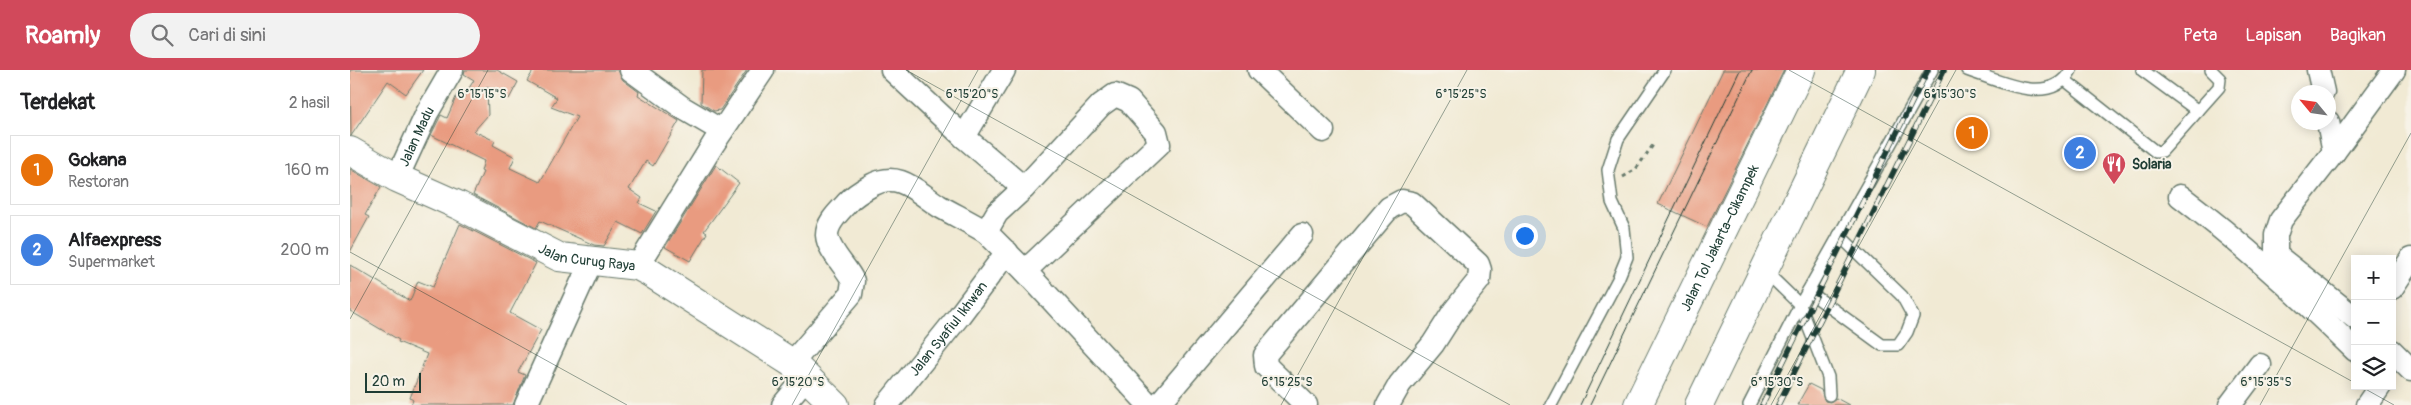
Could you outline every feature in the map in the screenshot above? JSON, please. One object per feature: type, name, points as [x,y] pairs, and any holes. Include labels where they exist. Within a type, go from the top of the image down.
[{"type":"main road","name":"Jalan Tol Jakarta–Cikampek","points":[[1638,405],[1801,70]]},
{"type":"main road","points":[[1699,405],[1861,70]]},
{"type":"main road","name":"Jalan Curug Raya","points":[[350,151],[397,178],[460,206],[559,257],[638,266],[664,281],[799,370],[835,405]]},
{"type":"street","name":"Jalan Madu","points":[[397,178],[427,113],[452,70]]},
{"type":"street","points":[[631,70],[683,108],[722,131]]},
{"type":"street","points":[[638,266],[722,131],[763,70]]},
{"type":"street","points":[[892,70],[964,137],[1024,188]]},
{"type":"street","points":[[964,137],[1004,70]]},
{"type":"street","points":[[1259,70],[1323,131]]},
{"type":"street","points":[[2318,70],[2321,85]]},
{"type":"street","points":[[2351,315],[2276,255],[2276,235],[2281,220],[2394,70]]},
{"type":"street","points":[[986,232],[997,213],[1024,188],[1101,105],[1114,95],[1129,101],[1156,132],[1159,144],[1025,270]]},
{"type":"street","points":[[2330,130],[2334,152]]},
{"type":"street","points":[[783,405],[799,370],[851,294],[853,282],[830,244],[827,235],[832,221],[851,198],[879,181],[890,179],[904,182],[938,205],[986,232],[1025,270],[1149,405]]},
{"type":"street","points":[[2180,196],[2220,226],[2306,302],[2351,346]]},
{"type":"street","points":[[1306,405],[1266,366],[1265,355],[1389,208],[1402,201],[1412,203],[1478,264],[1480,270],[1479,280],[1454,311],[1433,344],[1400,384],[1388,405]]},
{"type":"street","points":[[1158,405],[1302,235]]},
{"type":"street","name":"Jalan Syafiul Ikhwan","points":[[887,405],[959,316],[1007,252]]},
{"type":"street","points":[[2396,282],[2411,259]]},
{"type":"street","points":[[526,405],[591,262]]},
{"type":"street","points":[[2230,405],[2260,365]]},
{"type":"street","points":[[2367,405],[2377,390]]},
{"type":"lane","points":[[1551,405],[1627,257],[1624,228],[1612,202],[1608,170],[1618,139],[1664,70]]},
{"type":"lane","points":[[1749,405],[1800,305],[1932,70]]},
{"type":"lane","points":[[1967,70],[2023,88],[2041,90],[2050,88],[2068,75],[2156,152],[2162,151],[2219,87],[2220,79],[2211,70]]},
{"type":"lane","points":[[2142,70],[2198,111]]},
{"type":"lane","points":[[1808,291],[1882,345],[1898,345],[1907,332],[1913,316],[1902,296],[1840,235]]},
{"type":"lane","points":[[1764,270],[1800,305],[1828,376],[1829,395]]},
{"type":"path","points":[[1610,184],[1636,168],[1653,146]]},
{"type":"building","points":[[350,70],[423,70],[406,94],[388,81],[351,136]]},
{"type":"building","points":[[465,70],[497,70],[518,82],[509,99],[487,87],[488,115],[474,131],[495,141],[493,145],[515,157],[510,168],[540,182],[577,117],[551,107],[557,98],[527,81],[534,70],[618,70],[623,80],[639,92],[638,95],[679,121],[653,166],[646,161],[629,189],[642,198],[639,203],[656,211],[642,234],[618,222],[604,246],[594,245],[540,221],[536,228],[473,195],[483,172],[481,171],[484,161],[431,135],[441,115],[447,118],[457,95],[463,98],[474,80],[464,74]]},
{"type":"building","points":[[702,70],[747,70],[720,110],[714,111],[701,103]]},
{"type":"building","points":[[1723,70],[1784,70],[1707,227],[1658,204]]},
{"type":"building","points":[[716,165],[739,183],[704,231],[707,233],[690,261],[665,247]]},
{"type":"building","points":[[350,169],[381,187],[365,215],[369,217],[350,252]]},
{"type":"building","points":[[460,224],[536,263],[510,313],[541,330],[518,372],[525,375],[513,405],[411,405],[413,400],[410,398],[427,354],[398,342],[399,340],[350,311],[350,265],[410,301],[418,281],[433,287]]},
{"type":"building","points":[[1809,384],[1821,390],[1825,401],[1830,402],[1836,398],[1849,405],[1797,405]]},
{"type":"tram line","points":[[1580,405],[1740,70]]},
{"type":"tram line","points":[[1590,405],[1752,70]]},
{"type":"railway","points":[[1762,405],[1928,70]]},
{"type":"railway","points":[[1778,405],[1944,70]]},
{"type":"place","name":"Gokana","points":[[1972,133]]},
{"type":"place","name":"Alfaexpress","points":[[2080,153]]},
{"type":"place","name":"Solaria","points":[[2114,185]]}]
